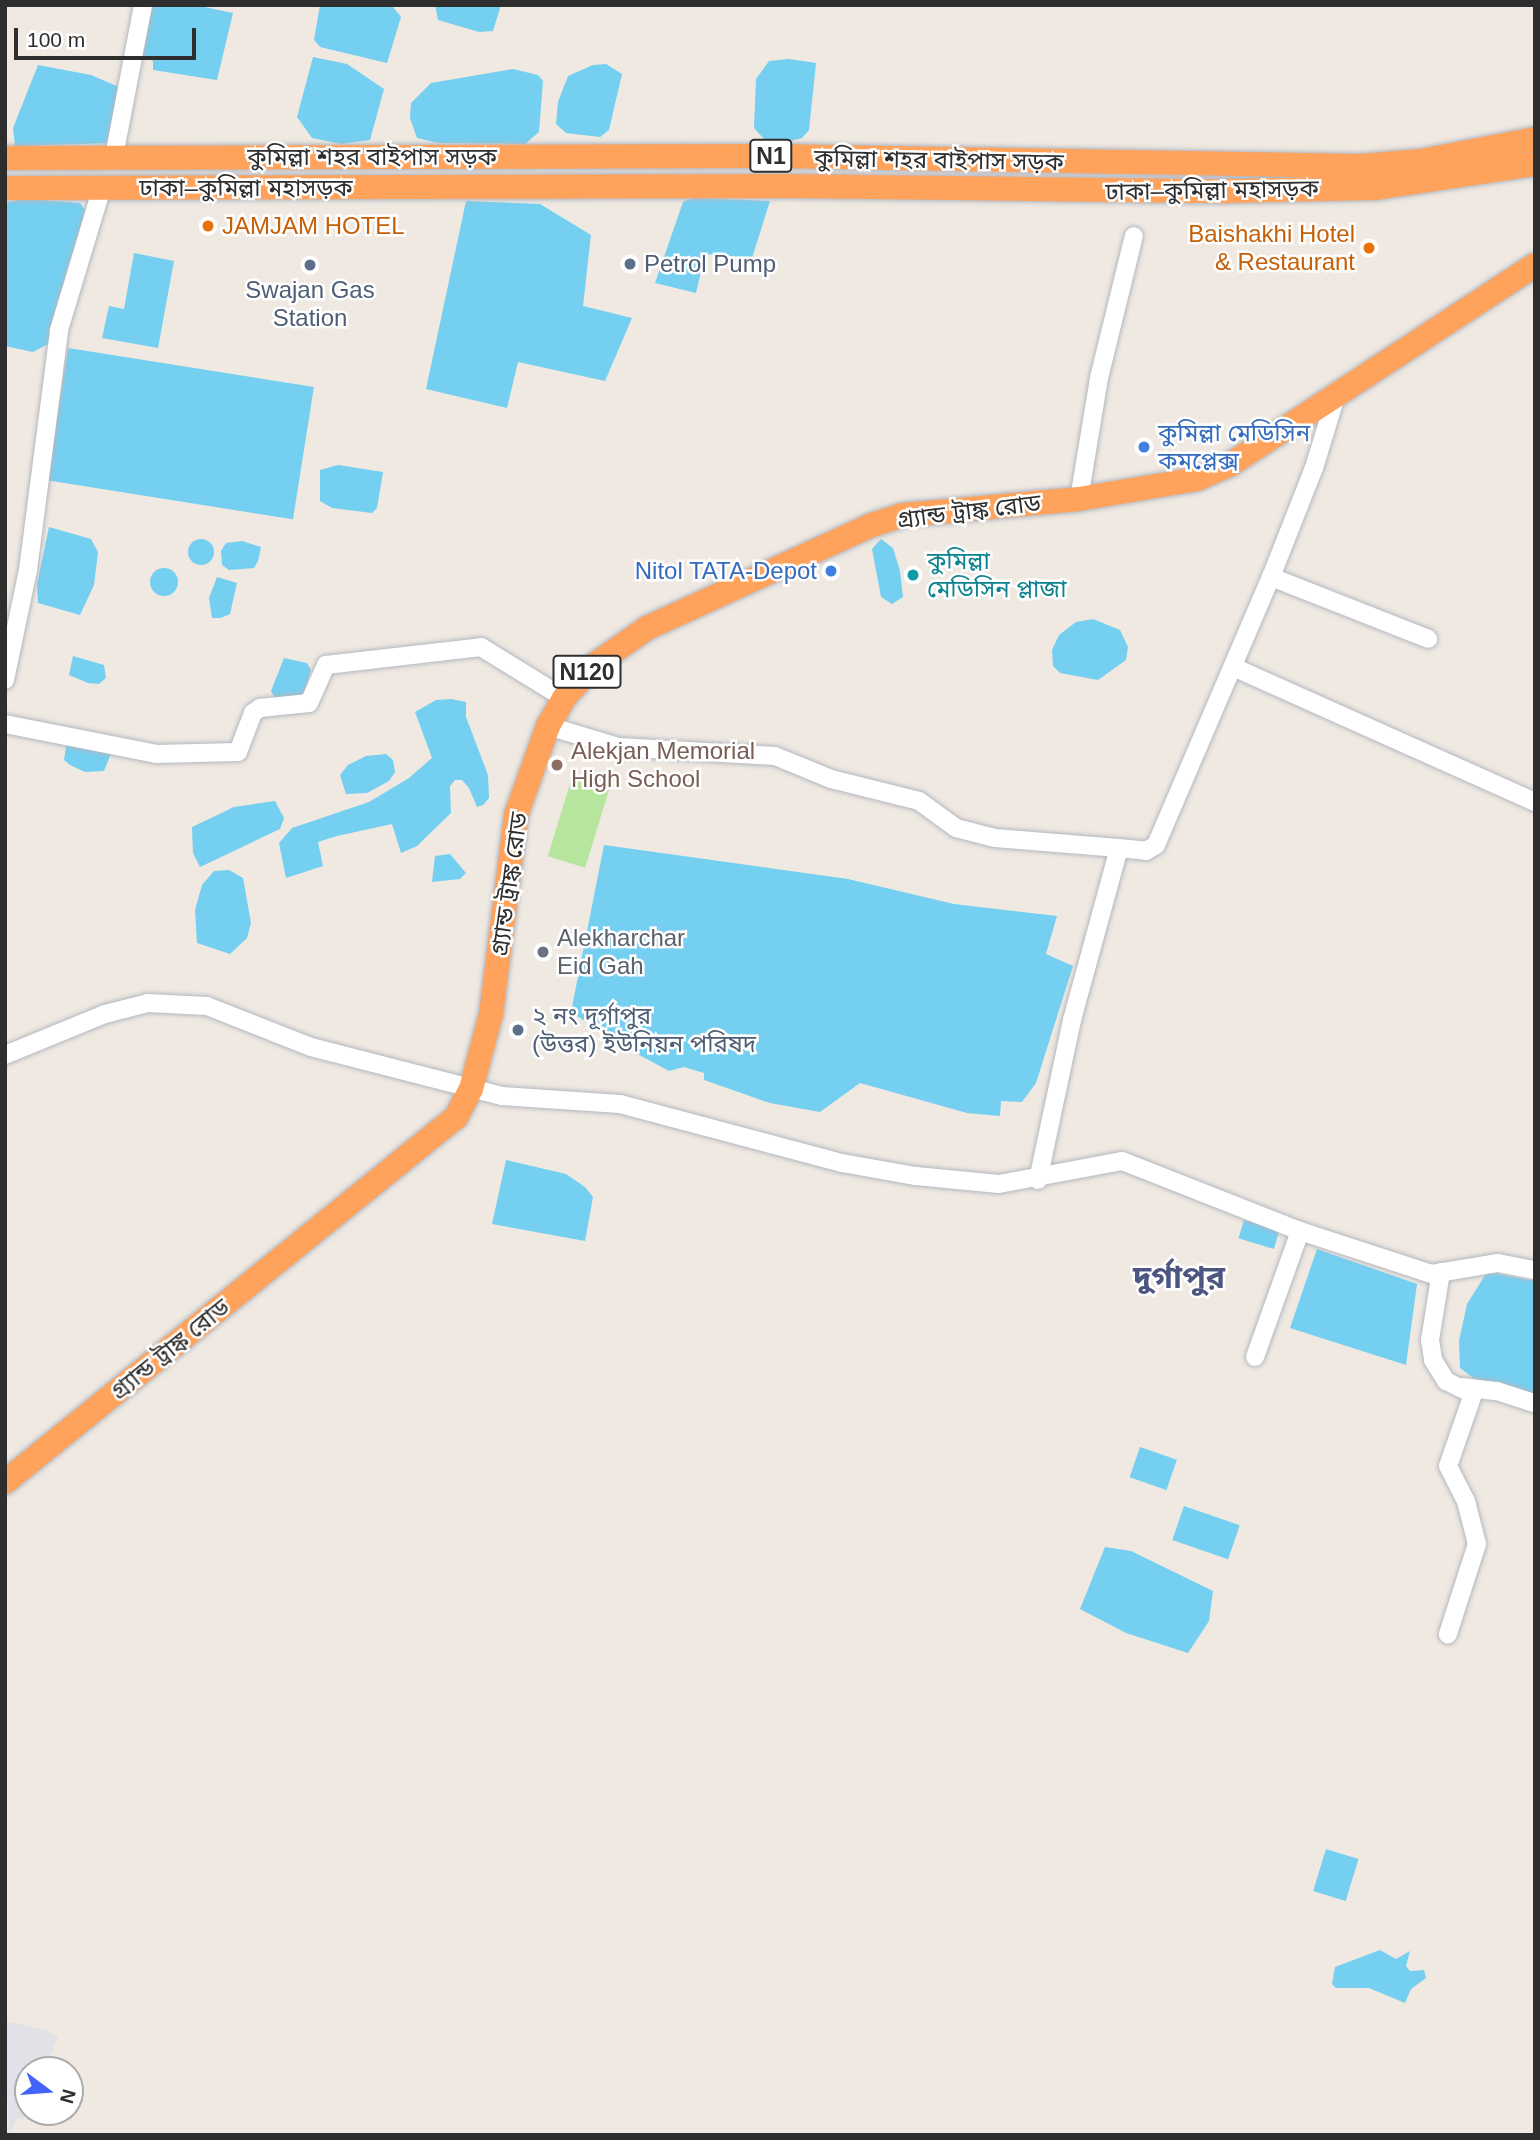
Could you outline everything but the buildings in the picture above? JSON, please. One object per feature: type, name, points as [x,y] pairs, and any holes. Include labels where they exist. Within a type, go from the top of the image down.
[{"type":"highway","name":"কুমিল্লা শহর বাইপাস সড়ক","points":[[5,158],[773,156],[1361,166],[1421,161],[1535,139]]},
{"type":"highway","name":"ঢাকা–কুমিল্লা মহাসড়ক","points":[[5,188],[786,186],[1226,191],[1376,188],[1535,164]]},
{"type":"highway","name":"গ্র্যান্ড ট্রাঙ্ক রোড","points":[[5,1482],[456,1117],[471,1089],[491,1014],[516,815],[548,726],[564,698],[594,665],[647,628],[872,525],[903,515],[1079,499],[1197,479],[1241,459],[1535,264]]},
{"type":"street","points":[[114,156],[143,5]]},
{"type":"street","points":[[5,680],[27,570],[59,330],[102,188]]},
{"type":"street","points":[[1079,499],[1099,378],[1134,236]]},
{"type":"street","points":[[548,726],[619,747],[775,756],[831,779],[919,801],[956,828],[995,838],[1146,852],[1156,845],[1271,577],[1314,468],[1337,393]]},
{"type":"street","points":[[1271,577],[1428,639]]},
{"type":"street","points":[[5,724],[156,754],[238,752],[253,713],[260,708],[309,703],[326,665],[481,647],[564,698]]},
{"type":"street","points":[[1233,667],[1535,802]]},
{"type":"street","points":[[1038,1180],[1072,1020],[1119,848]]},
{"type":"street","points":[[5,1055],[105,1014],[148,1003],[207,1006],[242,1016],[310,1048],[471,1089],[540,1100],[620,1104],[842,1163],[999,1184],[1038,1180],[1122,1161],[1300,1231],[1432,1274],[1498,1262],[1535,1270]]},
{"type":"street","points":[[1255,1357],[1300,1231]]},
{"type":"street","points":[[1441,1272],[1430,1339],[1433,1360],[1446,1381],[1473,1394],[1448,1466],[1466,1501],[1476,1544],[1448,1634]]},
{"type":"street","points":[[1462,1387],[1497,1391],[1535,1403]]},
{"type":"shaded area","points":[[5,2021],[46,2030],[58,2037],[50,2056],[14,2056],[14,2124],[9,2135]]},
{"type":"green space","points":[[573,774],[610,785],[585,868],[548,856]]},
{"type":"water","points":[[148,5],[195,5],[233,13],[217,80],[153,70],[153,61],[142,56]]},
{"type":"water","points":[[320,5],[393,7],[401,17],[387,63],[320,47],[314,40]]},
{"type":"water","points":[[435,5],[501,5],[493,31],[479,32],[438,20]]},
{"type":"water","points":[[313,57],[347,64],[384,89],[370,140],[341,144],[312,138],[297,117]]},
{"type":"water","points":[[789,59],[816,63],[809,130],[802,138],[782,143],[764,139],[754,128],[756,79],[769,61]]},
{"type":"water","points":[[606,64],[622,74],[609,130],[600,137],[566,133],[556,124],[558,102],[568,76],[593,65]]},
{"type":"water","points":[[38,65],[91,75],[119,87],[112,143],[15,146],[13,128]]},
{"type":"water","points":[[513,69],[538,75],[543,81],[539,132],[525,144],[438,143],[417,138],[410,118],[411,103],[431,83]]},
{"type":"water","points":[[692,198],[770,201],[752,258],[705,254],[696,293],[655,283],[683,202]]},
{"type":"water","points":[[25,199],[80,203],[85,210],[50,343],[33,352],[5,346],[5,203]]},
{"type":"water","points":[[466,201],[540,204],[591,235],[583,306],[632,318],[605,381],[518,362],[507,408],[426,389]]},
{"type":"water","points":[[134,253],[174,261],[158,348],[102,338],[109,306],[124,309]]},
{"type":"water","points":[[68,348],[314,387],[293,519],[47,480]]},
{"type":"water","points":[[338,465],[383,472],[377,508],[372,513],[332,508],[320,501],[320,470]]},
{"type":"water","points":[[49,527],[91,539],[98,552],[94,585],[80,615],[38,603],[37,584]]},
{"type":"water","points":[[201,539],[210,543],[214,552],[210,561],[201,565],[192,561],[188,552],[192,543]]},
{"type":"water","points":[[881,539],[893,548],[900,571],[903,597],[892,604],[881,597],[872,549]]},
{"type":"water","points":[[242,541],[261,547],[258,561],[254,568],[229,570],[222,565],[221,551],[226,543]]},
{"type":"water","points":[[164,568],[174,572],[178,582],[174,592],[164,596],[154,592],[150,582],[154,572]]},
{"type":"water","points":[[217,577],[237,583],[230,614],[212,618],[209,598]]},
{"type":"water","points":[[1093,619],[1120,630],[1128,647],[1126,660],[1098,680],[1060,673],[1053,666],[1052,650],[1059,635],[1076,622]]},
{"type":"water","points":[[73,656],[104,665],[106,678],[99,684],[88,683],[69,675]]},
{"type":"water","points":[[284,658],[307,663],[311,670],[304,693],[297,699],[275,698],[271,691]]},
{"type":"water","points":[[436,700],[466,702],[466,717],[488,775],[489,798],[483,805],[477,807],[469,788],[462,780],[455,780],[450,786],[451,813],[417,846],[401,853],[392,824],[337,836],[318,842],[323,866],[286,878],[279,843],[292,828],[369,802],[409,778],[432,758],[415,712]]},
{"type":"water","points":[[67,741],[112,751],[104,771],[85,772],[70,765],[64,760]]},
{"type":"water","points":[[386,754],[393,760],[395,772],[389,781],[367,793],[346,794],[340,775],[348,765],[366,756]]},
{"type":"water","points":[[275,801],[284,818],[280,829],[200,867],[193,853],[192,827],[234,807]]},
{"type":"water","points":[[604,845],[848,879],[954,904],[1057,916],[1046,954],[1073,966],[1036,1083],[1022,1102],[1001,1101],[1000,1116],[967,1113],[860,1083],[820,1112],[770,1103],[704,1080],[704,1073],[684,1067],[669,1071],[621,1045],[571,1012]]},
{"type":"water","points":[[450,854],[466,873],[460,879],[432,882],[435,856]]},
{"type":"water","points":[[229,870],[243,878],[251,923],[247,938],[230,954],[197,943],[195,910],[202,885],[214,871]]},
{"type":"water","points":[[506,1160],[566,1174],[585,1187],[593,1197],[585,1241],[492,1224]]},
{"type":"water","points":[[1244,1220],[1279,1231],[1274,1249],[1238,1238]]},
{"type":"water","points":[[1317,1249],[1417,1284],[1406,1365],[1290,1328]]},
{"type":"water","points":[[1487,1272],[1535,1281],[1535,1396],[1477,1381],[1460,1368],[1459,1341],[1467,1304]]},
{"type":"water","points":[[1140,1447],[1177,1460],[1166,1490],[1130,1477]]},
{"type":"water","points":[[1184,1506],[1240,1525],[1228,1559],[1172,1540]]},
{"type":"water","points":[[1105,1547],[1131,1551],[1213,1591],[1209,1621],[1188,1653],[1126,1633],[1080,1609]]},
{"type":"water","points":[[1326,1849],[1359,1859],[1346,1901],[1313,1891]]},
{"type":"water","points":[[1380,1950],[1396,1959],[1410,1951],[1406,1966],[1410,1971],[1424,1970],[1426,1978],[1411,1989],[1405,2003],[1369,1988],[1336,1988],[1332,1984],[1335,1967]]},
{"type":"place","name":"JAMJAM HOTEL","points":[[208,226]]},
{"type":"place","name":"Baishakhi Hotel & Restaurant","points":[[1369,248]]},
{"type":"place","name":"Petrol Pump","points":[[630,264]]},
{"type":"place","name":"Swajan Gas Station","points":[[310,265]]},
{"type":"place","name":"কুমিল্লা মেডিসিন কমপ্লেক্স","points":[[1144,447]]},
{"type":"place","name":"Nitol TATA-Depot","points":[[831,571]]},
{"type":"place","name":"কুমিল্লা মেডিসিন প্লাজা","points":[[913,575]]},
{"type":"place","name":"Alekjan Memorial High School","points":[[557,765]]},
{"type":"place","name":"Alekharchar Eid Gah","points":[[543,952]]},
{"type":"place","name":"২ নং দূর্গাপুর (উত্তর) ইউনিয়ন পরিষদ","points":[[518,1030]]},
{"type":"district","name":"দুর্গাপুর","points":[[1179,1277]]}]
